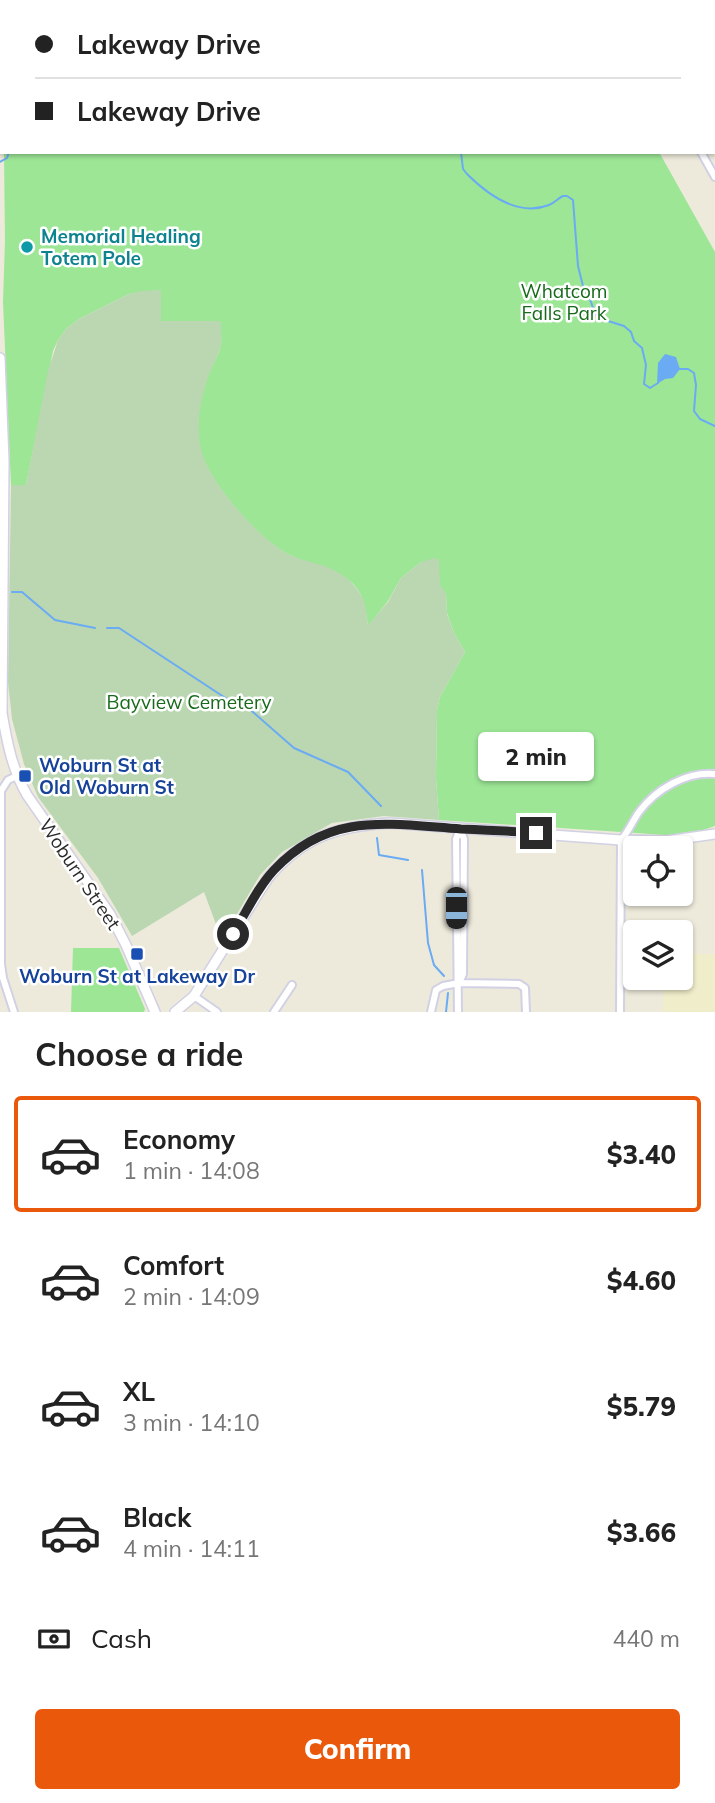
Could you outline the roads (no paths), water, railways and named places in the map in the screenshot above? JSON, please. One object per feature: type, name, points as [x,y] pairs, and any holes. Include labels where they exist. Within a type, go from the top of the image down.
[{"type":"street","points":[[702,154],[715,177]]},
{"type":"street","name":"Woburn Street","points":[[0,358],[2,713],[8,747],[17,776],[32,803],[110,914],[155,1012]]},
{"type":"street","points":[[620,1012],[621,840],[640,811],[657,794],[689,776],[715,774]]},
{"type":"street","points":[[14,1012],[1,971],[0,906],[2,789],[8,780],[17,776]]},
{"type":"street","points":[[175,1012],[194,996],[268,878],[296,851],[332,831],[364,824],[390,823],[621,840],[666,841],[715,834]]},
{"type":"street","points":[[458,1012],[456,839],[460,829]]},
{"type":"street","points":[[431,1012],[436,990],[458,983],[519,984],[525,988],[526,1012]]},
{"type":"street","points":[[274,1012],[292,985]]},
{"type":"street","points":[[194,996],[217,1012]]},
{"type":"water","points":[[665,354],[676,357],[680,369],[673,378],[657,384],[658,363]]},
{"type":"waterway","points":[[0,162],[8,154]]},
{"type":"waterway","points":[[461,154],[463,169],[467,174],[504,202],[537,208],[551,204],[563,196],[573,200],[578,266],[595,314],[624,326],[631,332],[634,341],[642,348],[646,365],[644,384],[650,388],[658,383]]},
{"type":"waterway","points":[[678,369],[688,369],[694,373],[694,411],[700,419],[715,426]]},
{"type":"waterway","points":[[12,592],[22,592],[55,620],[95,628]]},
{"type":"waterway","points":[[107,628],[119,628],[227,699]]},
{"type":"waterway","points":[[246,706],[294,748],[348,772],[381,806]]},
{"type":"waterway","points":[[377,838],[379,855],[408,860]]},
{"type":"waterway","points":[[422,870],[428,943],[434,965],[444,976]]},
{"type":"waterway","points":[[446,1012],[448,993]]},
{"type":"place","name":"Memorial Healing Totem Pole","points":[[27,247]]},
{"type":"place","name":"Woburn St at Old Woburn St","points":[[25,776]]},
{"type":"place","name":"Woburn St at Lakeway Dr","points":[[137,954]]},
{"type":"park label","name":"Whatcom Falls Park","points":[[564,302]]},
{"type":"park label","name":"Bayview Cemetery","points":[[189,702]]}]
